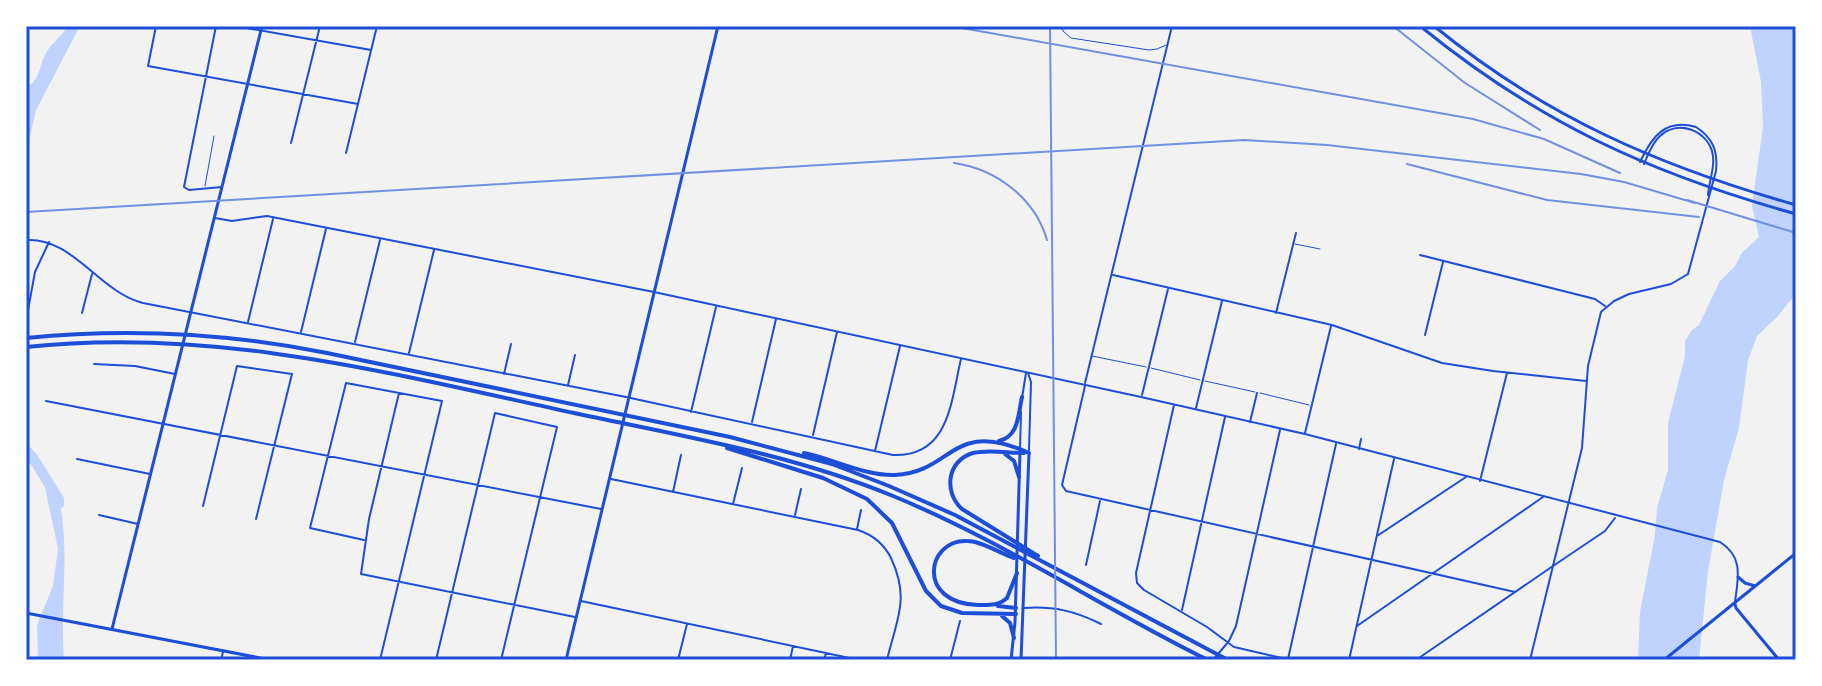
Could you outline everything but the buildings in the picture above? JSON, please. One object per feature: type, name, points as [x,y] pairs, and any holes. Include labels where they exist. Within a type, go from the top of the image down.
[{"type":"highway","points":[[26,338],[113,332],[177,333],[302,348],[635,417],[892,475],[923,468],[961,445],[1005,440],[1013,434],[1022,397]]},
{"type":"highway","points":[[26,347],[98,341],[175,342],[314,359],[773,456],[845,478],[926,511],[1210,660]]},
{"type":"highway","points":[[686,437],[796,468],[857,493],[892,523],[924,588],[935,602],[958,613],[1016,614]]},
{"type":"highway","points":[[993,441],[1029,453]]},
{"type":"highway","points":[[774,447],[832,464],[889,486],[1004,540],[1228,660]]},
{"type":"highway","points":[[1020,451],[978,452],[965,457],[953,469],[949,487],[953,499],[962,509],[1069,576]]},
{"type":"highway","points":[[999,453],[1013,459],[1019,477]]},
{"type":"highway","points":[[1003,552],[963,541],[944,549],[935,565],[937,585],[948,599],[961,604],[1016,608]]},
{"type":"highway","points":[[992,605],[1007,598],[1017,573]]},
{"type":"highway","points":[[996,614],[1009,622],[1014,638]]},
{"type":"main road","points":[[566,660],[718,26]]},
{"type":"main road","points":[[1420,26],[1469,65],[1529,105],[1587,137],[1701,186],[1796,214]]},
{"type":"main road","points":[[1434,26],[1526,92],[1577,122],[1646,155],[1702,177],[1796,205]]},
{"type":"main road","points":[[112,629],[262,28]]},
{"type":"main road","points":[[1011,660],[1016,614],[1020,451]]},
{"type":"main road","points":[[1021,660],[1029,453]]},
{"type":"main road","points":[[1664,660],[1796,553]]},
{"type":"main road","points":[[1738,577],[1755,586]]},
{"type":"main road","points":[[1735,603],[1779,660]]},
{"type":"main road","points":[[1016,608],[1024,608]]},
{"type":"main road","points":[[1016,614],[1024,608]]},
{"type":"main road","points":[[29,614],[271,660]]},
{"type":"street","points":[[156,26],[148,66],[358,104]]},
{"type":"street","points":[[216,26],[184,187],[189,190],[223,188]]},
{"type":"street","points":[[235,26],[262,28],[371,50]]},
{"type":"street","points":[[291,143],[320,26]]},
{"type":"street","points":[[346,153],[377,26]]},
{"type":"street","points":[[1172,26],[1062,488],[1150,511],[1515,592]]},
{"type":"street","points":[[1530,660],[1582,448],[1587,381],[1601,312],[1629,294],[1671,284],[1688,274],[1709,196],[1713,155],[1708,142],[1696,131],[1679,128],[1667,131],[1656,140],[1642,163]]},
{"type":"street","points":[[215,218],[232,221],[263,216],[654,292],[1305,434],[1720,542],[1736,557],[1738,577],[1735,603]]},
{"type":"street","points":[[247,324],[273,218]]},
{"type":"street","points":[[301,334],[327,228]]},
{"type":"street","points":[[1276,313],[1296,233]]},
{"type":"street","points":[[355,345],[381,239]]},
{"type":"street","points":[[26,240],[50,242],[133,301],[568,386],[898,455],[913,453],[929,445],[942,430],[961,358]]},
{"type":"street","points":[[26,321],[35,272],[50,242]]},
{"type":"street","points":[[408,355],[434,249]]},
{"type":"street","points":[[1420,255],[1595,299],[1606,307]]},
{"type":"street","points":[[1425,335],[1443,261]]},
{"type":"street","points":[[82,313],[92,273]]},
{"type":"street","points":[[1112,275],[1332,325],[1442,363],[1587,381]]},
{"type":"street","points":[[1141,397],[1168,288]]},
{"type":"street","points":[[1195,409],[1222,300]]},
{"type":"street","points":[[691,412],[716,305]]},
{"type":"street","points":[[751,425],[777,318]]},
{"type":"street","points":[[1305,434],[1332,325]]},
{"type":"street","points":[[813,438],[837,331]]},
{"type":"street","points":[[504,374],[511,344]]},
{"type":"street","points":[[875,451],[901,345]]},
{"type":"street","points":[[568,386],[575,355]]},
{"type":"street","points":[[94,364],[135,366],[177,374]]},
{"type":"street","points":[[203,506],[237,366],[292,374],[256,519]]},
{"type":"street","points":[[1020,451],[1023,379],[1027,372]]},
{"type":"street","points":[[1027,372],[1031,382],[1029,453]]},
{"type":"street","points":[[1480,481],[1507,372]]},
{"type":"street","points":[[364,540],[310,528],[346,383],[442,401],[380,660]]},
{"type":"street","points":[[399,393],[364,540],[361,574],[576,617]]},
{"type":"street","points":[[1250,422],[1257,393]]},
{"type":"street","points":[[46,401],[602,510]]},
{"type":"street","points":[[1174,405],[1137,581],[1144,590],[1236,648],[1290,660],[1337,443]]},
{"type":"street","points":[[436,660],[495,413],[557,427],[501,660]]},
{"type":"street","points":[[1182,612],[1226,416]]},
{"type":"street","points":[[1210,660],[1228,643],[1237,623],[1281,429]]},
{"type":"street","points":[[1359,449],[1361,439]]},
{"type":"street","points":[[673,492],[681,455]]},
{"type":"street","points":[[1349,660],[1394,458]]},
{"type":"street","points":[[77,459],[152,475]]},
{"type":"street","points":[[733,504],[742,468]]},
{"type":"street","points":[[1377,537],[1466,477]]},
{"type":"street","points":[[610,479],[871,535],[883,546],[901,581],[902,601],[887,660]]},
{"type":"street","points":[[794,517],[801,489]]},
{"type":"street","points":[[1357,626],[1543,497]]},
{"type":"street","points":[[1568,504],[1570,498]]},
{"type":"street","points":[[1086,565],[1100,499]]},
{"type":"street","points":[[856,530],[861,510]]},
{"type":"street","points":[[99,515],[139,525]]},
{"type":"street","points":[[1416,660],[1607,529],[1615,516]]},
{"type":"street","points":[[580,601],[859,660]]},
{"type":"street","points":[[1024,608],[1058,608],[1080,613],[1101,624]]},
{"type":"street","points":[[950,660],[960,621]]},
{"type":"street","points":[[678,660],[687,623]]},
{"type":"street","points":[[790,660],[793,645]]},
{"type":"street","points":[[221,660],[223,651]]},
{"type":"street","points":[[824,660],[826,652]]},
{"type":"lane","points":[[1062,26],[1071,38],[1149,50],[1168,44]]},
{"type":"lane","points":[[205,188],[214,136]]},
{"type":"lane","points":[[1293,243],[1320,249]]},
{"type":"lane","points":[[1092,356],[1312,405]]},
{"type":"water","points":[[69,26],[80,26],[36,110],[27,149],[26,173],[26,88],[37,77],[48,49]]},
{"type":"water","points":[[1750,26],[1796,26],[1796,289],[1778,316],[1757,336],[1748,360],[1739,428],[1724,480],[1708,571],[1699,660],[1638,660],[1640,612],[1657,508],[1668,470],[1668,423],[1685,356],[1685,341],[1699,325],[1720,281],[1759,237],[1752,206],[1763,127],[1761,82]]},
{"type":"water","points":[[26,443],[36,453],[64,498],[61,509],[64,660],[38,660],[37,625],[53,586],[58,549],[45,487],[26,457]]},
{"type":"railway","points":[[951,26],[1473,119],[1544,139],[1620,173]]},
{"type":"railway","points":[[1050,26],[1056,660]]},
{"type":"railway","points":[[1393,26],[1465,83],[1540,130]]},
{"type":"railway","points":[[26,212],[1244,140],[1327,145],[1581,174],[1624,182],[1695,203]]},
{"type":"railway","points":[[954,163],[985,172],[1012,188],[1033,211],[1047,240]]},
{"type":"railway","points":[[1407,164],[1547,200],[1699,217]]},
{"type":"railway","points":[[1687,200],[1796,233]]}]
